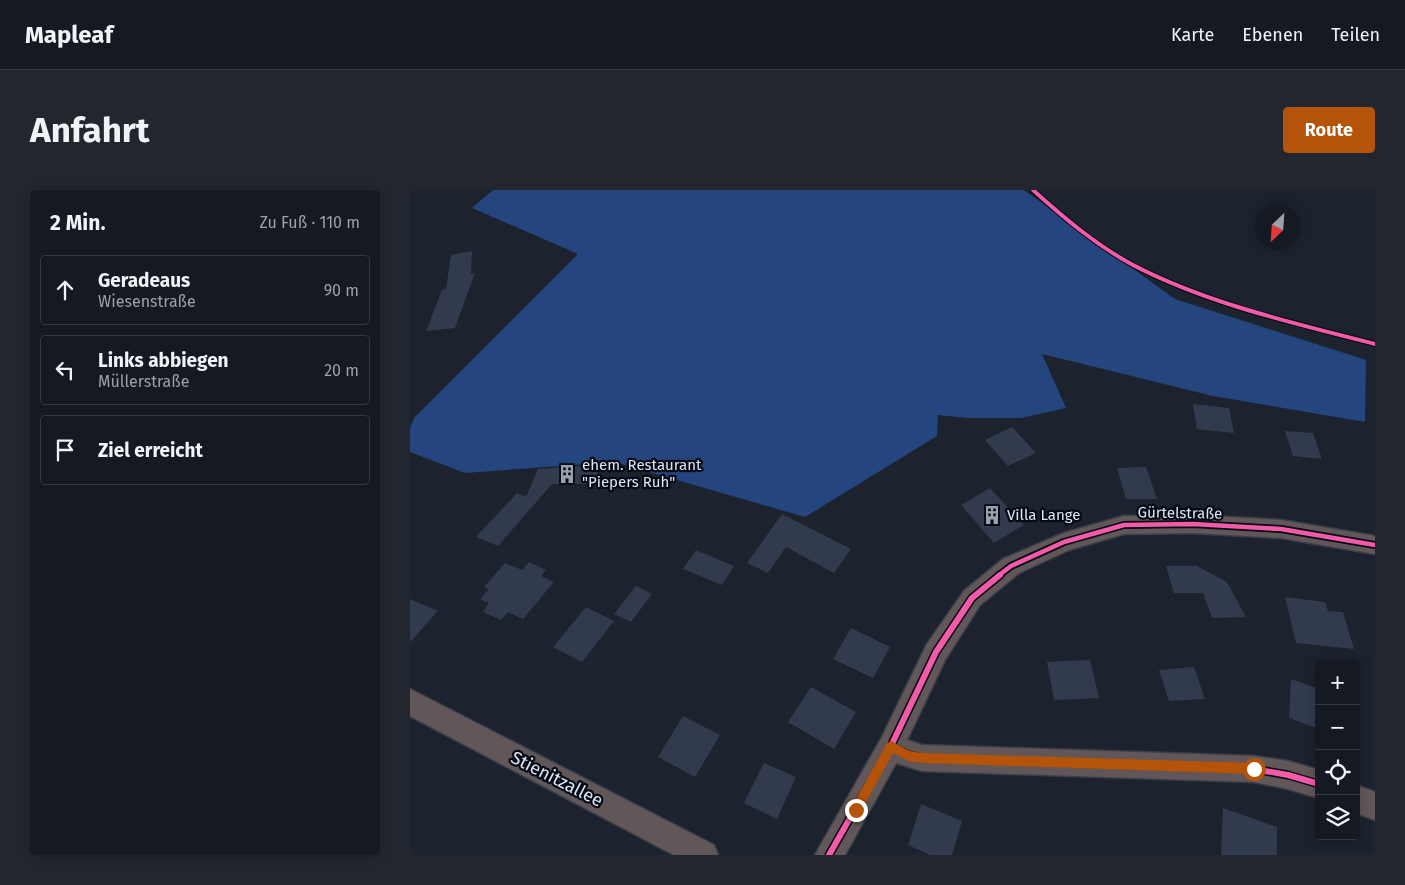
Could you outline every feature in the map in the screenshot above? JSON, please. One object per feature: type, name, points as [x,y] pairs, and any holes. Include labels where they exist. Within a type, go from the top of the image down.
[{"type":"street","name":"Gürtelstraße","points":[[829,855],[891,746],[936,652],[972,598],[1010,566],[1064,542],[1124,525],[1194,524],[1281,529],[1375,545]]},
{"type":"street","name":"Stienitzallee","points":[[410,702],[704,855]]},
{"type":"street","points":[[891,746],[909,756],[922,758],[1254,769],[1288,774],[1315,783]]},
{"type":"street","points":[[1360,800],[1375,806]]},
{"type":"shaded area","points":[[493,190],[1024,190],[1175,299],[1366,360],[1365,422],[1213,396],[1042,354],[1066,408],[1021,418],[968,418],[938,415],[937,436],[805,517],[615,462],[465,473],[410,452],[410,428],[414,418],[578,254],[472,208]]},
{"type":"building","points":[[472,251],[471,274],[475,273],[455,328],[426,331],[442,290],[446,289],[451,255]]},
{"type":"building","points":[[1193,404],[1229,408],[1234,433],[1197,429]]},
{"type":"building","points":[[1012,427],[1036,453],[1008,466],[985,440]]},
{"type":"building","points":[[1285,431],[1313,433],[1322,459],[1293,456]]},
{"type":"building","points":[[603,464],[592,484],[552,484],[498,546],[476,537],[517,493],[526,497],[538,469]]},
{"type":"building","points":[[1146,467],[1157,499],[1126,499],[1117,468]]},
{"type":"building","name":"Villa Lange","points":[[990,488],[1024,525],[994,543],[961,505]]},
{"type":"building","points":[[782,514],[851,549],[834,573],[786,547],[768,573],[747,563]]},
{"type":"building","points":[[696,550],[734,566],[722,585],[683,569]]},
{"type":"building","points":[[529,562],[546,570],[541,576],[554,582],[523,619],[508,612],[501,620],[483,612],[489,603],[480,599],[489,589],[484,587],[505,563],[522,570]]},
{"type":"building","points":[[1166,566],[1197,566],[1227,582],[1246,617],[1212,618],[1203,593],[1174,593]]},
{"type":"building","points":[[636,586],[652,594],[631,622],[614,614]]},
{"type":"building","points":[[1285,597],[1325,602],[1328,611],[1343,612],[1354,649],[1296,643]]},
{"type":"building","points":[[410,599],[438,611],[410,642]]},
{"type":"building","points":[[586,607],[614,621],[582,662],[553,647]]},
{"type":"building","points":[[851,628],[890,647],[873,678],[833,659]]},
{"type":"building","points":[[1090,660],[1099,698],[1054,700],[1047,662]]},
{"type":"building","points":[[1194,667],[1205,699],[1169,701],[1159,670]]},
{"type":"building","points":[[1291,679],[1315,688],[1315,728],[1289,718]]},
{"type":"building","points":[[811,687],[856,712],[834,749],[788,722]]},
{"type":"building","points":[[683,716],[720,735],[695,777],[658,757]]},
{"type":"building","points":[[764,763],[796,777],[777,819],[744,803]]},
{"type":"building","points":[[921,804],[962,821],[952,855],[930,855],[908,845]]},
{"type":"building","points":[[1223,808],[1277,827],[1277,855],[1221,855]]},
{"type":"cycle path","points":[[1033,190],[1060,214],[1103,247],[1150,273],[1233,304],[1375,344]]},
{"type":"cycle path","points":[[829,855],[891,746],[936,652],[972,598],[1011,566],[1064,542],[1124,525],[1193,524],[1281,529],[1375,545]]},
{"type":"cycle path","points":[[891,746],[909,755],[922,758],[1254,769],[1288,775],[1315,783]]},
{"type":"place","name":"ehem. Restaurant \"Piepers Ruh\"","points":[[567,474]]},
{"type":"place","name":"Villa Lange","points":[[992,515]]},
{"type":"route","points":[[856,810],[891,746],[909,756],[922,758],[1254,769]]}]
